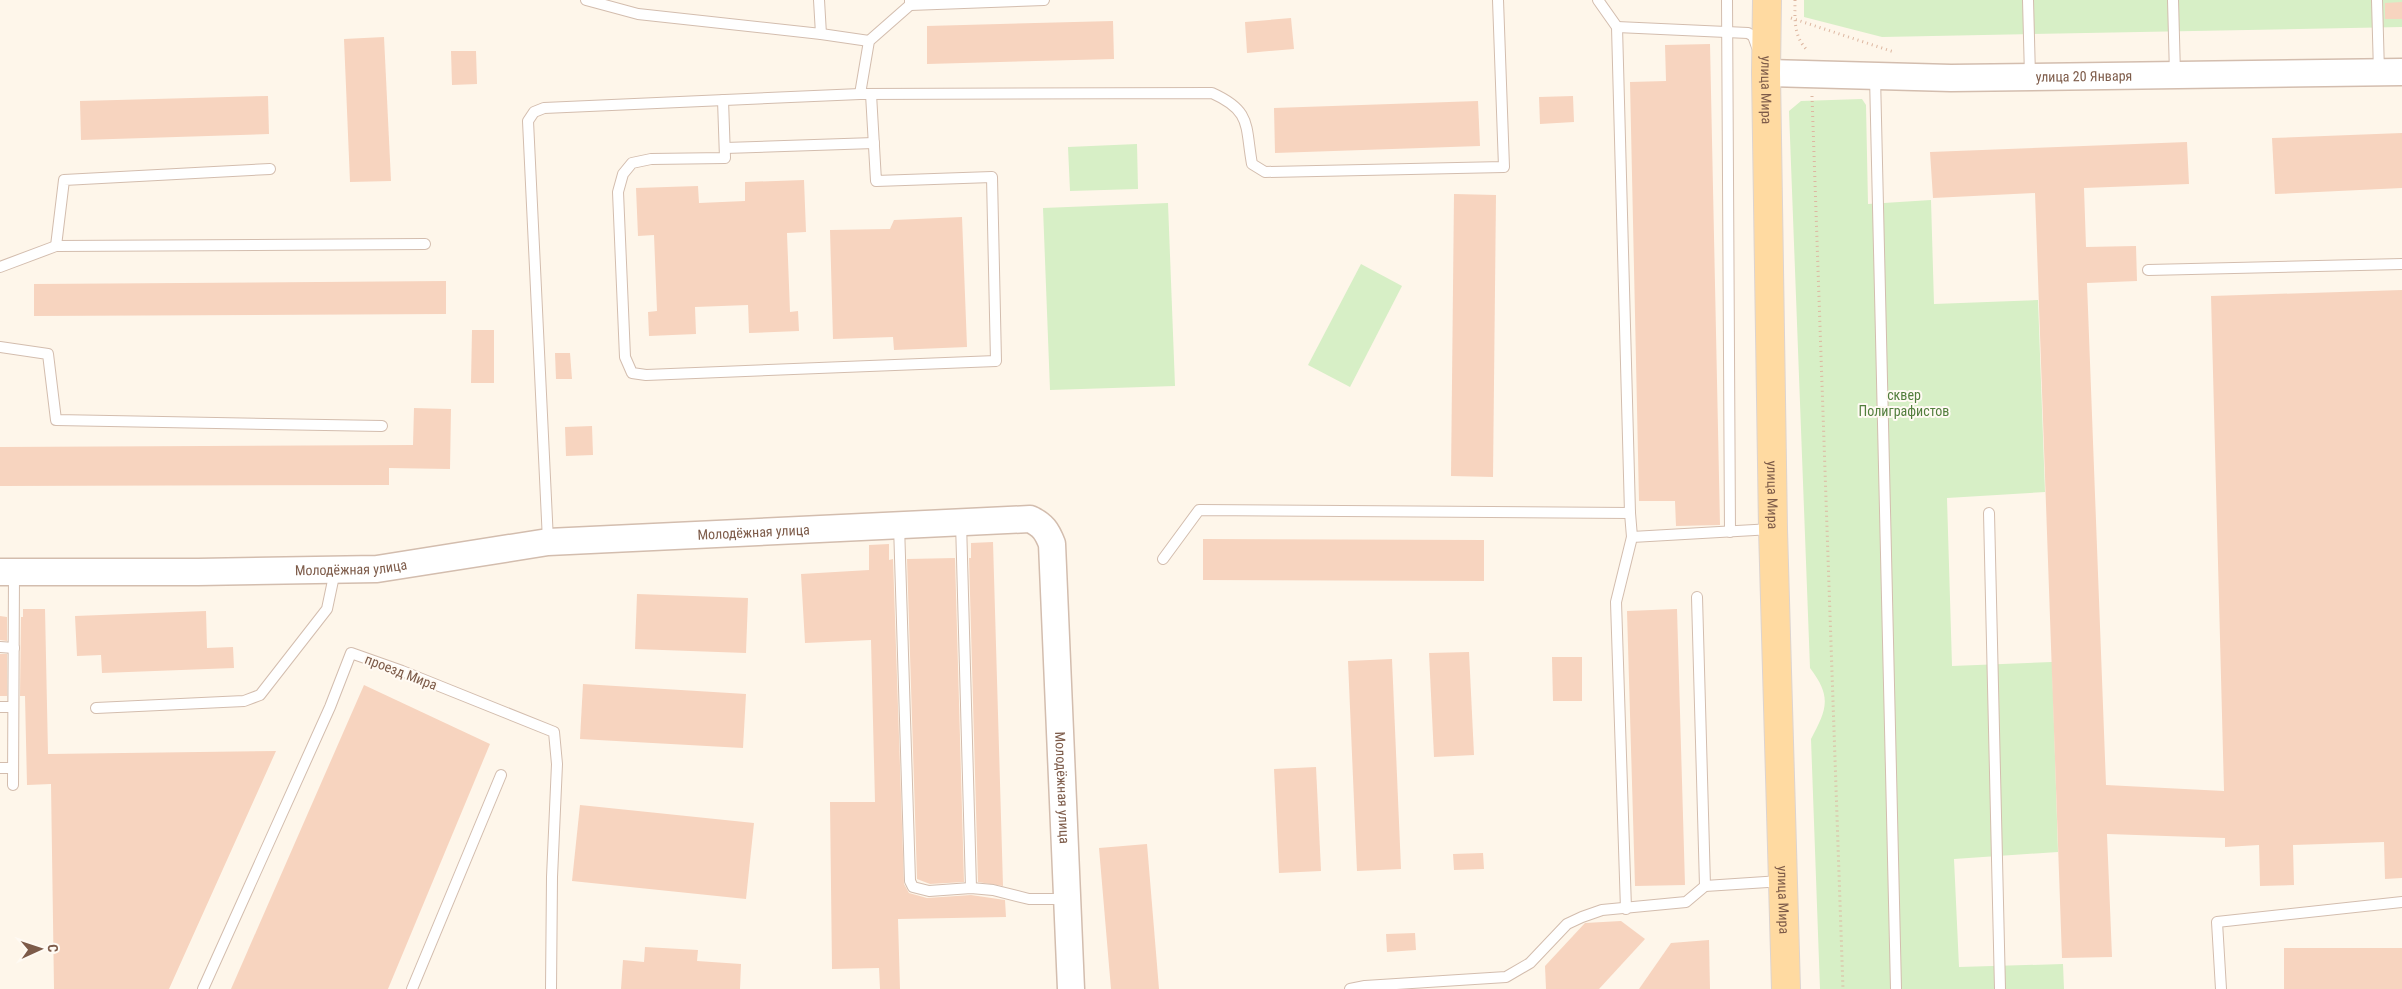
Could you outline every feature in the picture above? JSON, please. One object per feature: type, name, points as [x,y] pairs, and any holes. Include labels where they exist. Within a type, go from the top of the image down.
[{"type":"main road","name":"улица Мира","points":[[1767,0],[1766,73],[1773,529],[1786,989]]},
{"type":"street","name":"улица 20 Января","points":[[1766,73],[2030,77],[2390,72]]},
{"type":"street","name":"Молодёжная улица","points":[[7,572],[378,569],[548,542],[1030,519],[1039,523],[1047,530],[1052,544],[1070,989]]},
{"type":"lane","points":[[586,0],[638,14],[869,41]]},
{"type":"lane","points":[[819,0],[820,34]]},
{"type":"lane","points":[[860,94],[869,41],[910,2],[1044,0]]},
{"type":"lane","points":[[548,542],[528,121],[534,112],[544,108],[860,94],[1212,93],[1228,101],[1244,114],[1252,164],[1265,172],[1504,167],[1498,0]]},
{"type":"lane","points":[[1598,0],[1617,27],[1632,537],[1616,602],[1626,909]]},
{"type":"lane","points":[[1727,0],[1730,532]]},
{"type":"lane","points":[[2028,0],[2030,77]]},
{"type":"lane","points":[[2173,0],[2175,75]]},
{"type":"lane","points":[[2377,0],[2390,72]]},
{"type":"lane","points":[[1617,27],[1748,32],[1753,36],[1766,73]]},
{"type":"lane","points":[[1875,76],[1896,989]]},
{"type":"lane","points":[[723,100],[725,158],[651,159],[632,163],[623,174],[618,192],[625,357],[632,373],[646,376],[996,361],[992,177],[876,181],[872,94]]},
{"type":"lane","points":[[725,148],[874,143]]},
{"type":"lane","points":[[56,246],[64,180],[270,169]]},
{"type":"lane","points":[[0,267],[56,246],[425,244]]},
{"type":"lane","points":[[2148,270],[2402,264]]},
{"type":"lane","points":[[0,347],[48,354],[56,420],[382,426]]},
{"type":"lane","points":[[1162,559],[1200,510],[1630,513]]},
{"type":"lane","points":[[1989,513],[2000,989]]},
{"type":"lane","points":[[961,521],[971,888]]},
{"type":"lane","points":[[899,524],[910,881],[913,887],[929,891],[971,888],[993,890],[1030,898],[1067,899]]},
{"type":"lane","points":[[1632,537],[1773,529]]},
{"type":"lane","points":[[96,708],[244,701],[260,695],[327,609],[335,570]]},
{"type":"lane","points":[[7,572],[14,648],[13,785]]},
{"type":"lane","points":[[1697,597],[1705,886]]},
{"type":"lane","points":[[0,647],[14,648]]},
{"type":"lane","name":"проезд Мира","points":[[203,989],[330,707],[351,653],[402,671],[554,732],[557,764],[552,877],[551,989]]},
{"type":"lane","points":[[0,707],[13,707]]},
{"type":"lane","points":[[0,768],[13,768]]},
{"type":"lane","points":[[412,989],[501,775]]},
{"type":"lane","points":[[1350,989],[1365,986],[1506,977],[1530,963],[1567,924],[1602,910],[1686,902],[1705,886],[1783,881]]},
{"type":"lane","points":[[2221,989],[2217,922],[2402,902]]},
{"type":"path","points":[[1795,0],[1795,32],[1800,42],[1810,54]]},
{"type":"path","points":[[1812,91],[1843,989]]},
{"type":"green space","points":[[1804,0],[2402,0],[2402,27],[1882,37],[1804,17]]},
{"type":"green space","name":"сквер Полиграфистов","points":[[1862,99],[1866,105],[1868,204],[1931,200],[1934,304],[2038,300],[2045,492],[1947,498],[1952,666],[2052,662],[2058,852],[1954,859],[1959,967],[2063,964],[2064,989],[1820,989],[1811,739],[1821,719],[1825,703],[1822,687],[1810,668],[1789,111],[1801,101]]},
{"type":"green space","points":[[1137,144],[1138,189],[1070,191],[1068,147]]},
{"type":"green space","points":[[1168,203],[1175,386],[1050,390],[1043,208]]},
{"type":"green space","points":[[1361,264],[1402,286],[1350,387],[1308,365]]},
{"type":"building","points":[[2402,2],[2402,19],[2385,19],[2385,3]]},
{"type":"building","points":[[1291,18],[1294,49],[1247,53],[1245,22]]},
{"type":"building","points":[[1113,21],[1114,59],[927,64],[927,26]]},
{"type":"building","points":[[384,37],[391,181],[350,182],[344,39]]},
{"type":"building","points":[[1710,44],[1720,525],[1676,526],[1675,501],[1639,501],[1630,82],[1666,81],[1665,45]]},
{"type":"building","points":[[451,51],[476,51],[477,84],[452,85]]},
{"type":"building","points":[[268,96],[269,134],[81,140],[80,101]]},
{"type":"building","points":[[1573,96],[1574,122],[1540,124],[1539,97]]},
{"type":"building","points":[[1478,101],[1480,146],[1275,153],[1274,108]]},
{"type":"building","points":[[2402,133],[2402,188],[2275,194],[2272,138]]},
{"type":"building","points":[[2187,142],[2189,184],[2084,188],[2086,247],[2136,246],[2137,281],[2087,283],[2106,785],[2224,791],[2211,296],[2402,290],[2402,878],[2385,879],[2384,842],[2293,845],[2294,885],[2260,886],[2259,845],[2225,847],[2225,838],[2107,834],[2112,957],[2062,958],[2035,193],[1933,198],[1930,152]]},
{"type":"building","points":[[804,180],[806,232],[787,233],[790,312],[798,311],[799,331],[749,333],[748,305],[695,307],[696,334],[649,336],[648,312],[657,311],[654,235],[638,236],[636,188],[698,186],[699,203],[745,201],[745,182]]},
{"type":"building","points":[[1454,194],[1496,195],[1493,477],[1451,476]]},
{"type":"building","points":[[962,217],[967,347],[894,350],[893,337],[833,339],[830,230],[890,229],[894,220]]},
{"type":"building","points":[[446,281],[446,314],[34,316],[34,284]]},
{"type":"building","points":[[472,330],[494,330],[494,383],[471,383]]},
{"type":"building","points":[[555,353],[570,353],[572,379],[556,379]]},
{"type":"building","points":[[414,408],[451,409],[450,469],[389,468],[389,485],[0,486],[0,447],[413,445]]},
{"type":"building","points":[[592,426],[593,455],[566,456],[565,427]]},
{"type":"building","points":[[1203,539],[1484,540],[1484,581],[1203,580]]},
{"type":"building","points":[[993,542],[1003,886],[978,882],[969,558],[971,558],[971,543]]},
{"type":"building","points":[[889,544],[889,560],[893,559],[904,884],[909,893],[927,898],[971,895],[1005,900],[1006,917],[898,919],[900,989],[880,989],[879,968],[832,969],[830,802],[875,802],[871,640],[805,643],[801,574],[869,570],[869,545]]},
{"type":"building","points":[[955,558],[964,882],[930,884],[917,879],[907,559]]},
{"type":"building","points":[[637,594],[748,598],[746,653],[635,649]]},
{"type":"building","points":[[23,609],[45,609],[48,754],[276,751],[169,989],[54,989],[51,784],[27,785],[25,696],[20,696],[21,617],[23,617]]},
{"type":"building","points":[[1677,609],[1685,885],[1635,886],[1627,611]]},
{"type":"building","points":[[206,611],[207,648],[233,647],[234,668],[102,673],[101,655],[77,656],[75,616]]},
{"type":"building","points":[[0,616],[7,617],[7,641],[0,640]]},
{"type":"building","points":[[1469,652],[1474,755],[1434,757],[1429,653]]},
{"type":"building","points":[[0,654],[7,654],[7,696],[0,696]]},
{"type":"building","points":[[1552,657],[1582,657],[1582,701],[1553,701]]},
{"type":"building","points":[[1392,659],[1401,869],[1357,871],[1348,661]]},
{"type":"building","points":[[583,684],[746,694],[743,748],[580,739]]},
{"type":"building","points":[[364,685],[490,744],[388,989],[231,989]]},
{"type":"building","points":[[1316,767],[1321,871],[1279,873],[1274,769]]},
{"type":"building","points":[[580,805],[754,823],[746,899],[572,881]]},
{"type":"building","points":[[1147,844],[1159,989],[1111,989],[1099,848]]},
{"type":"building","points":[[1483,853],[1484,869],[1454,870],[1453,854]]},
{"type":"building","points":[[1621,921],[1645,939],[1599,989],[1546,989],[1545,966],[1585,923]]},
{"type":"building","points":[[1415,933],[1416,950],[1387,952],[1386,934]]},
{"type":"building","points":[[1709,940],[1710,989],[1639,989],[1671,943]]},
{"type":"building","points":[[645,947],[698,950],[697,961],[741,964],[740,989],[621,989],[623,960],[644,962]]},
{"type":"building","points":[[2284,948],[2402,948],[2402,989],[2284,989]]}]
